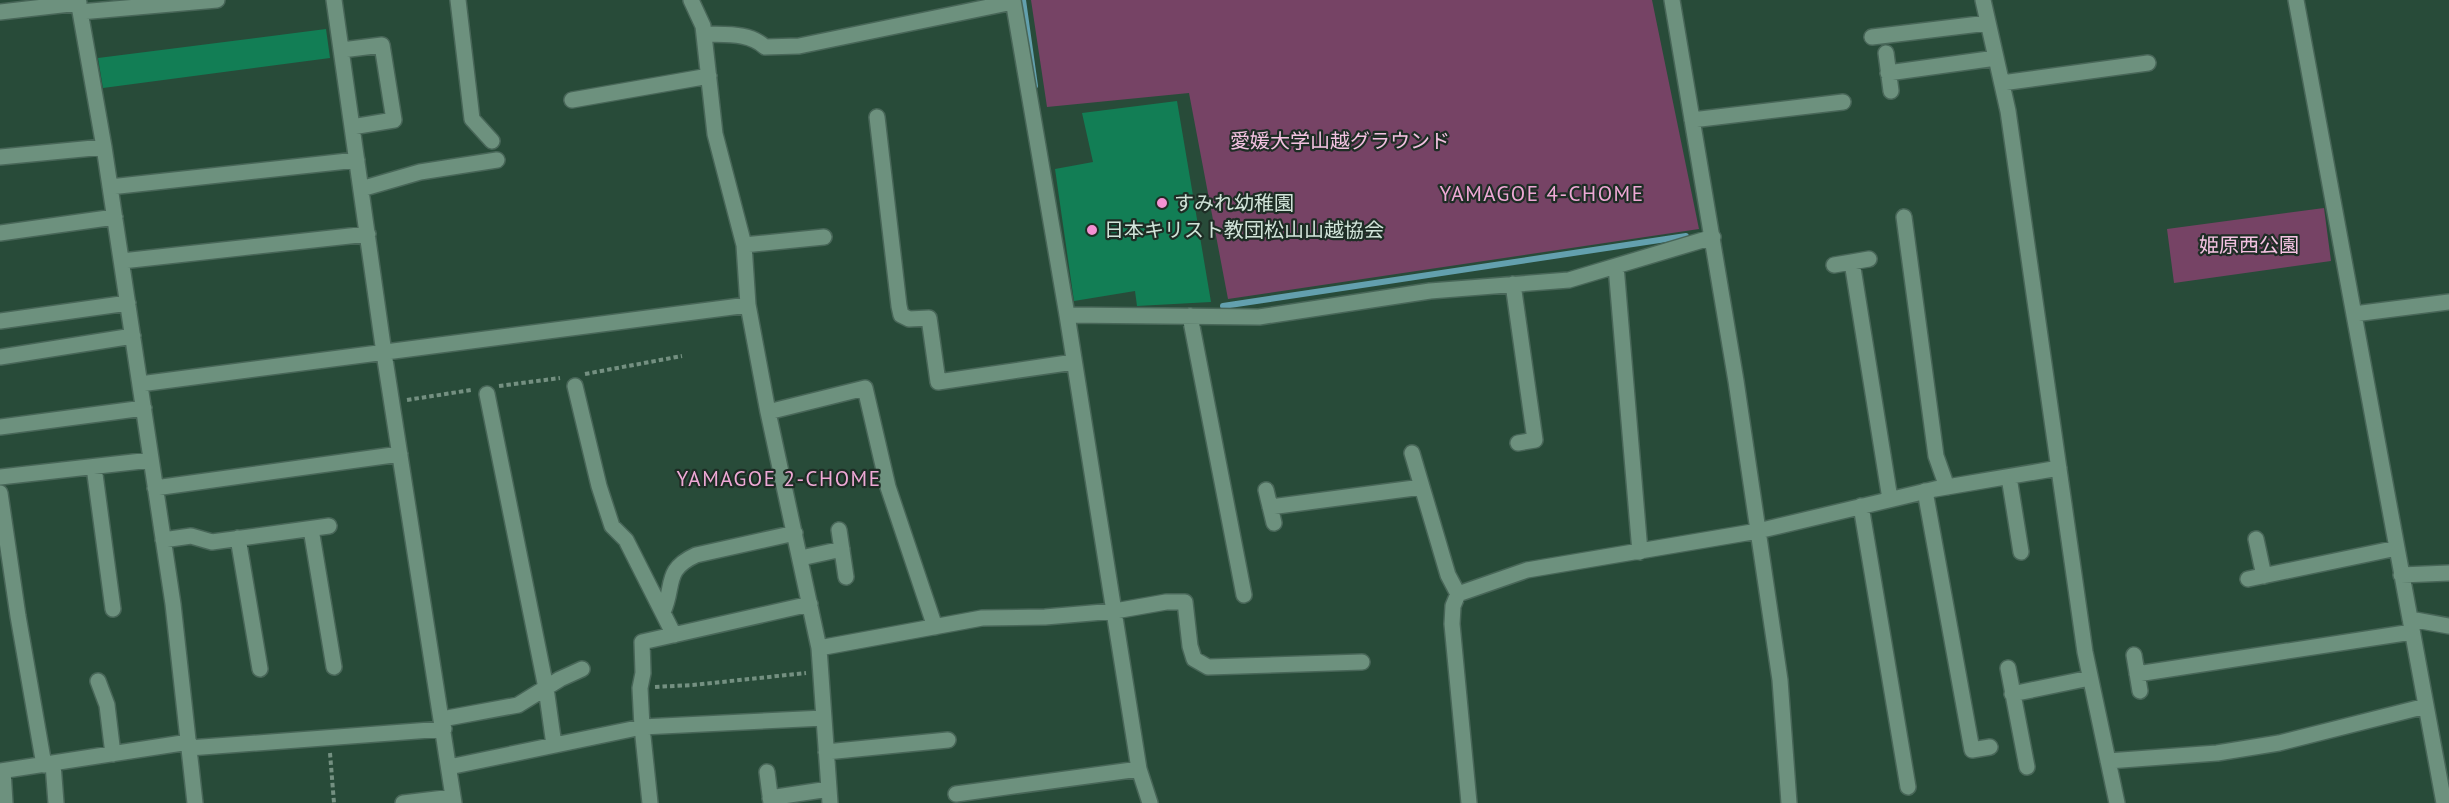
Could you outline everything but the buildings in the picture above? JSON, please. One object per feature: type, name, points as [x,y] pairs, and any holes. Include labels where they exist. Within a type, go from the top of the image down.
[{"type":"street","points":[[0,12],[79,5],[218,0]]},
{"type":"street","points":[[334,0],[384,353],[453,800],[404,803]]},
{"type":"street","points":[[458,0],[472,119],[492,141]]},
{"type":"street","points":[[691,0],[704,34],[715,134],[744,245],[748,305],[768,412],[819,648],[829,796],[770,800],[767,772]]},
{"type":"street","points":[[1672,0],[1713,237],[1780,680],[1789,803]]},
{"type":"street","points":[[1984,0],[2010,122],[2085,652],[2117,803]]},
{"type":"street","points":[[2296,0],[2444,803]]},
{"type":"street","points":[[704,34],[745,36],[760,42],[765,47],[799,46],[1013,1],[1067,315],[1139,769],[1150,803]]},
{"type":"street","points":[[79,5],[104,147],[164,540],[195,803]]},
{"type":"street","points":[[1872,37],[1988,23]]},
{"type":"street","points":[[342,50],[382,45],[394,120],[352,127]]},
{"type":"street","points":[[1886,53],[1891,92]]},
{"type":"street","points":[[1888,73],[1996,58]]},
{"type":"street","points":[[2002,83],[2148,63]]},
{"type":"street","points":[[572,100],[709,76]]},
{"type":"street","points":[[1692,120],[1843,102]]},
{"type":"street","points":[[455,110],[471,108]]},
{"type":"street","points":[[878,117],[901,315],[909,319],[929,318],[938,382],[1074,362]]},
{"type":"street","points":[[0,157],[104,147]]},
{"type":"street","points":[[110,187],[357,160]]},
{"type":"street","points":[[361,189],[420,172],[497,160]]},
{"type":"street","points":[[0,233],[115,217]]},
{"type":"street","points":[[1904,217],[1936,456],[1947,487]]},
{"type":"street","points":[[122,261],[368,234]]},
{"type":"street","points":[[744,245],[824,237]]},
{"type":"street","points":[[1067,315],[1259,317],[1430,291],[1569,280],[1713,237]]},
{"type":"street","points":[[1834,265],[1869,259]]},
{"type":"street","points":[[1852,262],[1890,499]]},
{"type":"street","points":[[1616,266],[1640,552]]},
{"type":"street","points":[[1513,284],[1535,440],[1518,443]]},
{"type":"street","points":[[2354,314],[2449,302]]},
{"type":"street","points":[[0,321],[128,303]]},
{"type":"street","points":[[140,384],[748,305]]},
{"type":"street","points":[[1190,316],[1244,595]]},
{"type":"street","points":[[0,357],[133,336]]},
{"type":"street","points":[[570,380],[612,525],[626,540],[674,635]]},
{"type":"street","points":[[768,412],[865,388],[888,487],[935,627]]},
{"type":"street","points":[[486,390],[546,688],[554,745]]},
{"type":"street","points":[[0,427],[144,408]]},
{"type":"street","points":[[1412,453],[1448,575],[1458,594]]},
{"type":"street","points":[[155,488],[400,454]]},
{"type":"street","points":[[0,477],[151,460]]},
{"type":"street","points":[[94,467],[113,609]]},
{"type":"street","points":[[1469,803],[1452,624],[1453,606],[1458,594],[1527,570],[1758,531],[1925,491],[2060,468]]},
{"type":"street","points":[[2009,477],[2021,552]]},
{"type":"street","points":[[1270,507],[1422,487]]},
{"type":"street","points":[[1266,490],[1274,523]]},
{"type":"street","points":[[1925,491],[1972,750],[1990,747]]},
{"type":"street","points":[[0,493],[18,616],[56,803]]},
{"type":"street","points":[[1861,506],[1908,787]]},
{"type":"street","points":[[164,540],[191,536],[212,542],[329,526]]},
{"type":"street","points":[[311,529],[333,667]]},
{"type":"street","points":[[839,530],[846,577]]},
{"type":"street","points":[[663,612],[668,602],[668,588],[674,572],[683,561],[696,555],[795,533]]},
{"type":"street","points":[[238,538],[260,669]]},
{"type":"street","points":[[2256,539],[2264,576]]},
{"type":"street","points":[[2248,579],[2397,548]]},
{"type":"street","points":[[801,558],[842,549]]},
{"type":"street","points":[[2401,574],[2449,573]]},
{"type":"street","points":[[819,648],[982,618],[1045,617],[1114,611],[1166,602],[1185,602],[1190,646],[1194,659],[1208,667],[1362,662]]},
{"type":"street","points":[[650,803],[640,688],[643,673],[642,642],[810,604]]},
{"type":"street","points":[[2137,674],[2411,626],[2449,626]]},
{"type":"street","points":[[2134,655],[2139,692]]},
{"type":"street","points":[[2008,668],[2027,767]]},
{"type":"street","points":[[5,803],[2,771],[189,745],[328,738],[443,724],[518,705],[582,669]]},
{"type":"street","points":[[2012,694],[2090,678]]},
{"type":"street","points":[[98,681],[106,705],[114,754]]},
{"type":"street","points":[[2108,761],[2217,753],[2279,743],[2426,706]]},
{"type":"street","points":[[449,767],[642,727],[824,718]]},
{"type":"street","points":[[826,752],[948,740]]},
{"type":"street","points":[[956,794],[1139,769]]},
{"type":"path","points":[[392,402],[570,380],[682,356]]},
{"type":"path","points":[[640,688],[693,685],[821,671]]},
{"type":"path","points":[[328,738],[334,803]]},
{"type":"green space","name":"愛媛大学山越グラウンド","points":[[1031,0],[1652,0],[1699,229],[1228,299],[1189,93],[1047,107]]},
{"type":"green space","name":"姫原西公園","points":[[2324,208],[2331,261],[2174,283],[2167,229]]},
{"type":"waterway","points":[[1023,0],[1035,86]]},
{"type":"waterway","points":[[1223,306],[1686,236]]},
{"type":"place","name":"すみれ幼稚園","points":[[1162,203]]},
{"type":"place","name":"日本キリスト教団松山山越協会","points":[[1092,230]]},
{"type":"district","name":"YAMAGOE 4-CHOME","points":[[1542,193]]},
{"type":"district","name":"YAMAGOE 2-CHOME","points":[[779,478]]}]
